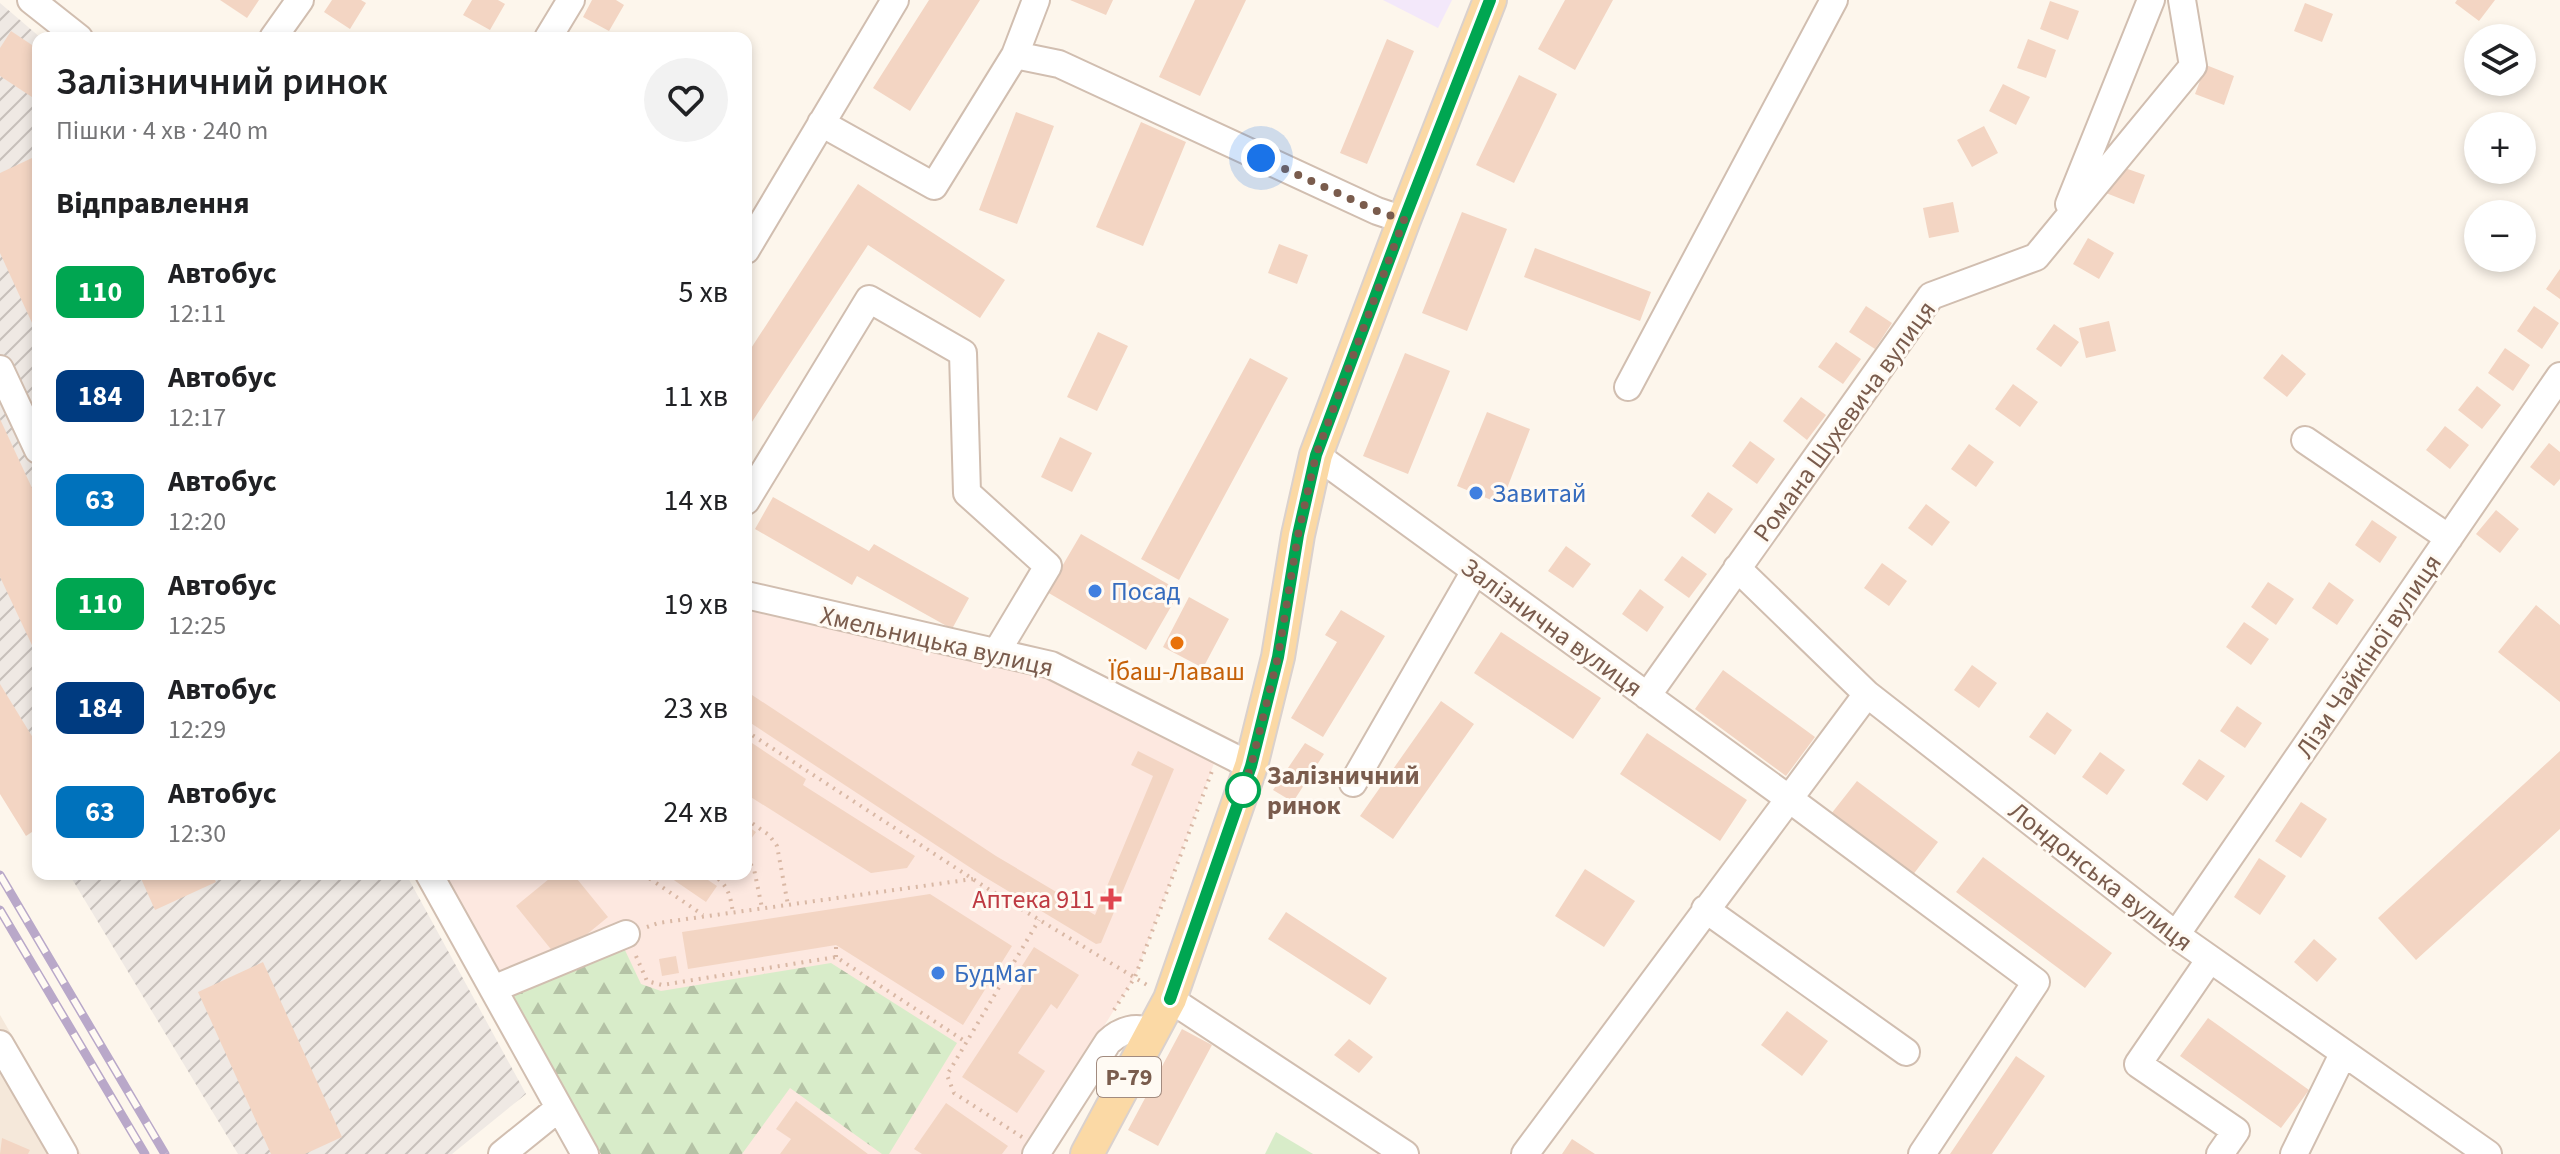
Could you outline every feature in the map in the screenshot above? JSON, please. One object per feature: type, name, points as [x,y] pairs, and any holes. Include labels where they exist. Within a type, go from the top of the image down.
[{"type":"main road","name":"Р-79","points":[[1087,1154],[1170,999],[1251,766],[1278,657],[1298,535],[1316,455],[1490,0]]},
{"type":"street","points":[[31,0],[71,32]]},
{"type":"street","points":[[277,32],[300,0]]},
{"type":"street","points":[[552,32],[571,0]]},
{"type":"street","points":[[752,240],[895,0]]},
{"type":"street","points":[[821,123],[934,186],[1015,55],[1036,0]]},
{"type":"street","points":[[1628,387],[1834,0]]},
{"type":"street","points":[[2059,230],[2151,0]]},
{"type":"street","name":"Романа Шухевича вулиця","points":[[1647,696],[1931,296],[2036,257],[2193,66],[2182,0]]},
{"type":"street","points":[[1015,55],[1059,64],[1404,220]]},
{"type":"street","points":[[752,491],[869,299],[963,353],[967,493],[1048,566],[996,653]]},
{"type":"street","points":[[0,369],[32,437]]},
{"type":"street","name":"Лізи Чайкіної вулиця","points":[[2176,935],[2560,376]]},
{"type":"street","points":[[2305,440],[2449,538]]},
{"type":"street","name":"Залізнична вулиця","points":[[1316,455],[2036,982],[1922,1154]]},
{"type":"street","name":"Лондонська вулиця","points":[[1737,568],[1867,694],[2176,935],[2488,1154]]},
{"type":"street","points":[[1353,783],[1475,571]]},
{"type":"street","name":"Хмельницька вулиця","points":[[752,596],[1051,665],[1251,766]]},
{"type":"street","points":[[1525,1154],[1867,694]]},
{"type":"street","points":[[432,880],[585,1154]]},
{"type":"street","points":[[1705,909],[1906,1052]]},
{"type":"street","points":[[493,989],[626,934]]},
{"type":"street","points":[[2210,959],[2138,1064],[2236,1131],[2220,1154]]},
{"type":"street","points":[[1170,999],[1405,1154]]},
{"type":"street","points":[[1033,1148],[1108,1042],[1125,1031],[1145,1029],[1152,1033]]},
{"type":"street","points":[[0,1044],[58,1150]]},
{"type":"street","points":[[2294,1154],[2343,1054]]},
{"type":"street","points":[[502,1154],[559,1108]]},
{"type":"path","points":[[752,735],[973,879],[1135,977]]},
{"type":"path","points":[[1111,1015],[1135,977],[1219,750]]},
{"type":"path","points":[[752,823],[769,835],[777,846],[788,905]]},
{"type":"path","points":[[752,866],[762,909]]},
{"type":"path","points":[[966,1042],[836,957],[662,985],[647,981],[626,934],[658,923],[973,879]]},
{"type":"path","points":[[652,880],[705,917]]},
{"type":"path","points":[[721,880],[729,890],[733,913]]},
{"type":"path","points":[[1033,1148],[954,1093],[947,1075],[1039,920]]},
{"type":"path","points":[[836,945],[836,957]]},
{"type":"shaded area","points":[[1383,0],[1452,0],[1438,28]]},
{"type":"shaded area","points":[[0,3],[34,32],[32,813],[0,760]]},
{"type":"shaded area","name":"Залізничний ринок","points":[[752,602],[1046,672],[1216,758],[1135,977],[1023,1154],[585,1154],[428,880],[752,880]]},
{"type":"shaded area","points":[[73,880],[409,880],[526,1094],[452,1154],[238,1154]]},
{"type":"shaded area","points":[[0,1015],[81,1154],[0,1154]]},
{"type":"green space","points":[[623,946],[641,984],[661,991],[831,963],[957,1043],[889,1154],[882,1154],[790,1088],[742,1154],[601,1154],[511,991]]},
{"type":"green space","points":[[1276,1132],[1313,1154],[1265,1154]]},
{"type":"building","points":[[220,0],[259,0],[247,18]]},
{"type":"building","points":[[332,0],[361,0],[366,3],[350,29],[324,12]]},
{"type":"building","points":[[472,0],[498,0],[505,4],[490,30],[463,15]]},
{"type":"building","points":[[592,0],[616,0],[624,5],[609,31],[583,17]]},
{"type":"building","points":[[929,0],[980,0],[910,111],[873,88]]},
{"type":"building","points":[[1070,0],[1113,0],[1106,15]]},
{"type":"building","points":[[1195,0],[1246,0],[1200,96],[1159,77]]},
{"type":"building","points":[[1565,0],[1613,0],[1575,70],[1538,49]]},
{"type":"building","points":[[2457,0],[2495,0],[2479,21],[2455,3]]},
{"type":"building","points":[[2050,1],[2079,11],[2068,40],[2040,29]]},
{"type":"building","points":[[2305,3],[2333,14],[2322,42],[2294,31]]},
{"type":"building","points":[[11,31],[32,45],[32,97],[0,76],[0,48]]},
{"type":"building","points":[[1387,39],[1414,51],[1367,164],[1340,153]]},
{"type":"building","points":[[2028,39],[2056,50],[2046,78],[2017,68]]},
{"type":"building","points":[[2206,65],[2234,76],[2224,105],[2195,94]]},
{"type":"building","points":[[1519,75],[1557,94],[1514,183],[1476,165]]},
{"type":"building","points":[[2003,84],[2030,97],[2016,125],[1989,111]]},
{"type":"building","points":[[1016,112],[1054,126],[1017,224],[979,210]]},
{"type":"building","points":[[1141,122],[1186,142],[1143,246],[1096,227]]},
{"type":"building","points":[[1984,126],[1998,153],[1972,167],[1957,140]]},
{"type":"building","points":[[32,158],[32,323],[0,253],[0,173]]},
{"type":"building","points":[[2116,165],[2145,175],[2134,204],[2106,193]]},
{"type":"building","points":[[858,184],[1005,280],[980,318],[868,245],[752,422],[752,347]]},
{"type":"building","points":[[1953,202],[1959,232],[1929,238],[1923,208]]},
{"type":"building","points":[[1462,212],[1507,229],[1467,331],[1422,313]]},
{"type":"building","points":[[2088,238],[2114,253],[2099,279],[2073,264]]},
{"type":"building","points":[[1279,244],[1308,255],[1297,284],[1268,273]]},
{"type":"building","points":[[1535,248],[1651,292],[1640,321],[1524,277]]},
{"type":"building","points":[[2560,269],[2560,299],[2546,289]]},
{"type":"building","points":[[1866,306],[1892,323],[1875,349],[1849,332]]},
{"type":"building","points":[[2534,306],[2559,323],[2542,349],[2517,331]]},
{"type":"building","points":[[2109,321],[2116,351],[2086,358],[2079,328]]},
{"type":"building","points":[[2054,324],[2079,342],[2061,367],[2036,349]]},
{"type":"building","points":[[1098,332],[1128,346],[1097,411],[1067,397]]},
{"type":"building","points":[[1836,342],[1861,359],[1843,384],[1818,367]]},
{"type":"building","points":[[2505,348],[2530,365],[2513,391],[2488,373]]},
{"type":"building","points":[[1405,353],[1450,371],[1408,474],[1363,456]]},
{"type":"building","points":[[2282,354],[2306,374],[2287,397],[2263,378]]},
{"type":"building","points":[[1250,358],[1288,378],[1179,580],[1141,559]]},
{"type":"building","points":[[2013,384],[2038,402],[2020,427],[1995,409]]},
{"type":"building","points":[[2477,386],[2501,405],[2482,429],[2458,410]]},
{"type":"building","points":[[1801,397],[1826,415],[1807,440],[1783,421]]},
{"type":"building","points":[[1487,412],[1530,429],[1501,504],[1457,486]]},
{"type":"building","points":[[0,419],[32,488],[32,645],[0,577]]},
{"type":"building","points":[[2445,426],[2469,445],[2450,469],[2426,450]]},
{"type":"building","points":[[1060,437],[1092,453],[1072,492],[1041,477]]},
{"type":"building","points":[[1750,441],[1775,459],[1757,484],[1732,466]]},
{"type":"building","points":[[2549,443],[2560,452],[2560,479],[2554,486],[2530,467]]},
{"type":"building","points":[[1969,444],[1994,462],[1976,487],[1951,469]]},
{"type":"building","points":[[1708,492],[1733,509],[1715,534],[1691,516]]},
{"type":"building","points":[[773,497],[869,551],[874,544],[969,598],[952,629],[857,576],[852,585],[755,529]]},
{"type":"building","points":[[1926,504],[1950,522],[1932,546],[1908,528]]},
{"type":"building","points":[[2496,510],[2519,529],[2500,553],[2476,534]]},
{"type":"building","points":[[2372,520],[2397,537],[2380,563],[2355,545]]},
{"type":"building","points":[[1081,534],[1180,591],[1146,650],[1047,592]]},
{"type":"building","points":[[1566,546],[1591,564],[1573,588],[1548,571]]},
{"type":"building","points":[[1682,556],[1707,574],[1689,598],[1664,580]]},
{"type":"building","points":[[1882,563],[1907,581],[1889,606],[1864,588]]},
{"type":"building","points":[[2268,582],[2294,599],[2276,625],[2251,607]]},
{"type":"building","points":[[2329,582],[2354,600],[2337,625],[2312,608]]},
{"type":"building","points":[[1640,589],[1664,607],[1647,632],[1622,614]]},
{"type":"building","points":[[1189,597],[1229,619],[1203,668],[1163,647]]},
{"type":"building","points":[[2536,605],[2560,625],[2560,702],[2498,652]]},
{"type":"building","points":[[1341,610],[1385,636],[1323,737],[1291,718],[1337,642],[1325,635]]},
{"type":"building","points":[[2244,622],[2269,639],[2251,665],[2226,647]]},
{"type":"building","points":[[1501,632],[1601,698],[1573,739],[1474,673]]},
{"type":"building","points":[[1972,665],[1997,683],[1979,708],[1954,690]]},
{"type":"building","points":[[1723,670],[1815,737],[1786,776],[1695,709]]},
{"type":"building","points":[[0,684],[32,736],[32,832],[26,836],[0,794]]},
{"type":"building","points":[[752,695],[996,856],[1095,915],[1153,776],[1131,765],[1138,751],[1174,769],[1101,943],[1096,944],[983,876],[752,724]]},
{"type":"building","points":[[1441,701],[1474,724],[1393,839],[1360,816]]},
{"type":"building","points":[[2237,706],[2262,723],[2245,748],[2220,731]]},
{"type":"building","points":[[2047,712],[2072,730],[2055,755],[2029,737]]},
{"type":"building","points":[[1647,733],[1747,800],[1720,841],[1620,774]]},
{"type":"building","points":[[752,743],[806,779],[803,785],[915,856],[907,868],[871,873],[752,798]]},
{"type":"building","points":[[1305,743],[1324,754],[1293,802],[1273,790]]},
{"type":"building","points":[[2560,751],[2560,829],[2416,960],[2378,918]]},
{"type":"building","points":[[2100,752],[2125,770],[2107,795],[2082,777]]},
{"type":"building","points":[[2199,759],[2225,776],[2207,801],[2182,784]]},
{"type":"building","points":[[1857,781],[1938,842],[1912,876],[1831,814]]},
{"type":"building","points":[[2301,802],[2327,819],[2301,858],[2275,841]]},
{"type":"building","points":[[1983,857],[2112,953],[2085,988],[1956,892]]},
{"type":"building","points":[[2259,858],[2286,876],[2260,915],[2234,897]]},
{"type":"building","points":[[1585,869],[1635,901],[1604,947],[1555,916]]},
{"type":"building","points":[[142,880],[216,882],[155,910]]},
{"type":"building","points":[[548,880],[578,880],[608,917],[558,958],[516,906]]},
{"type":"building","points":[[674,880],[708,880],[717,886],[706,902]]},
{"type":"building","name":"БудМаг","points":[[930,894],[1012,946],[963,1025],[836,945],[688,969],[682,932]]},
{"type":"building","points":[[1286,912],[1387,978],[1370,1005],[1268,939]]},
{"type":"building","points":[[2314,939],[2337,959],[2317,982],[2294,962]]},
{"type":"building","points":[[1034,947],[1079,975],[1057,1009],[1051,1004],[1018,1053],[1045,1071],[1017,1113],[962,1077],[1022,986],[1013,980]]},
{"type":"building","points":[[676,956],[679,973],[662,976],[659,959]]},
{"type":"building","points":[[263,962],[342,1137],[305,1154],[271,1154],[198,992]]},
{"type":"building","points":[[1787,1011],[1828,1041],[1802,1076],[1761,1045]]},
{"type":"building","points":[[2208,1018],[2309,1090],[2281,1128],[2180,1056]]},
{"type":"building","points":[[1182,1029],[1212,1045],[1158,1146],[1128,1130]]},
{"type":"building","points":[[1349,1039],[1373,1057],[1359,1073],[1334,1055]]},
{"type":"building","points":[[2016,1056],[2045,1076],[1992,1154],[1950,1154]]},
{"type":"building","points":[[796,1101],[868,1154],[780,1154],[791,1139],[776,1129]]},
{"type":"building","points":[[946,1103],[1008,1146],[1002,1154],[922,1154],[914,1149]]},
{"type":"building","points":[[2,1138],[30,1150],[28,1154],[0,1154]]},
{"type":"building","points":[[1572,1139],[1595,1154],[1562,1154]]},
{"type":"railway","points":[[0,875],[165,1154]]},
{"type":"railway","points":[[0,910],[145,1154]]},
{"type":"bus line","name":"110","points":[[1170,999],[1251,766],[1278,657],[1298,535],[1316,455],[1490,0]]},
{"type":"place","name":"Завитай","points":[[1476,493]]},
{"type":"place","name":"Посад","points":[[1095,591]]},
{"type":"place","name":"Їбаш-Лаваш","points":[[1177,643]]},
{"type":"place","name":"Залізничний ринок","points":[[1243,790]]},
{"type":"place","name":"Аптека 911","points":[[1111,899]]},
{"type":"place","name":"БудМаг","points":[[938,973]]},
{"type":"route","points":[[1243,790],[1241,795],[1278,657],[1298,535],[1316,455],[1404,220],[1377,211],[1261,158]]}]
